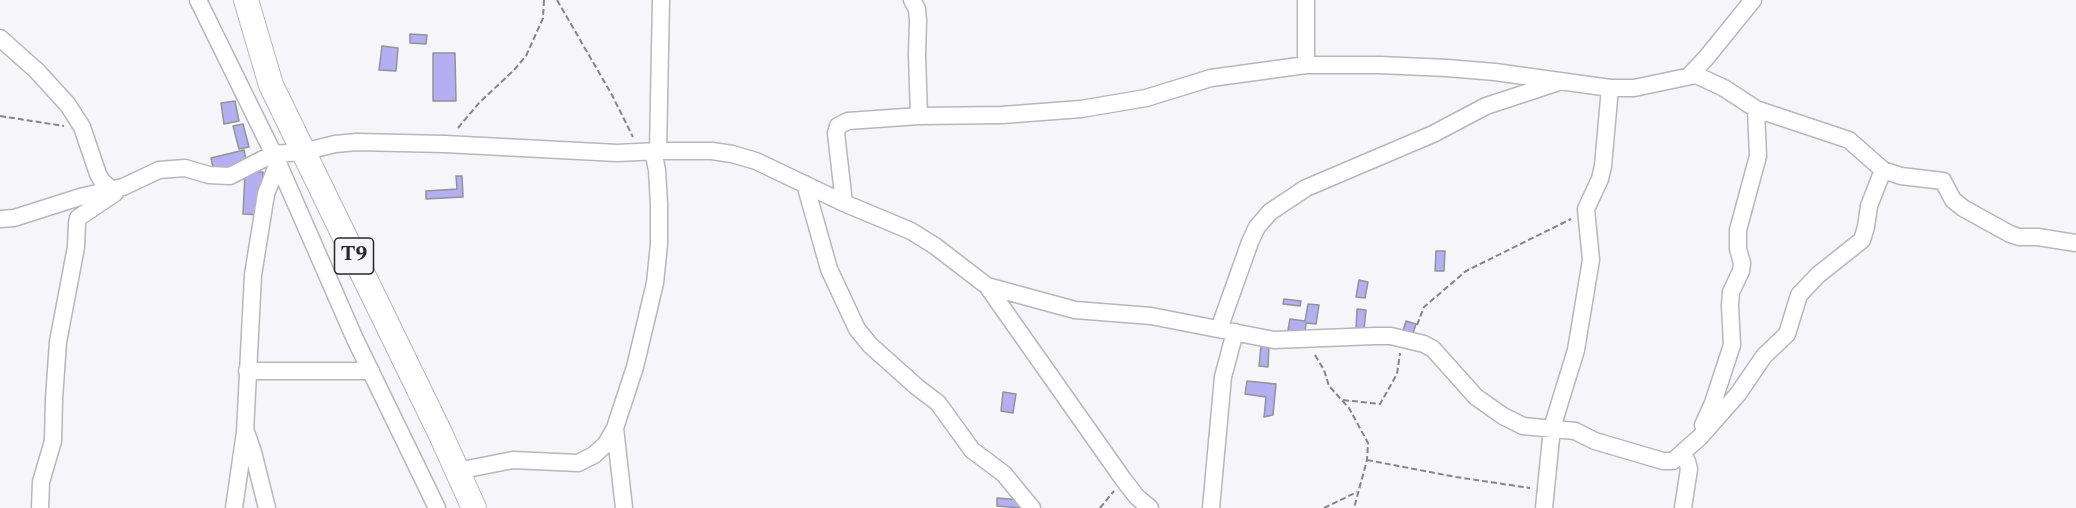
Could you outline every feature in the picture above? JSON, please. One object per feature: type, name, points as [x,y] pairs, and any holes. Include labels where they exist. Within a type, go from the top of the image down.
[{"type":"highway","name":"T9","points":[[246,0],[271,85],[474,508]]},
{"type":"street","points":[[198,0],[275,158],[436,508]]},
{"type":"street","points":[[457,471],[513,460],[578,463],[594,455],[606,444],[615,429],[635,367],[655,283],[659,244],[659,204],[657,170],[650,151],[661,0]]},
{"type":"street","points":[[912,0],[917,9],[918,20],[919,116]]},
{"type":"street","points":[[1306,0],[1306,65]]},
{"type":"street","points":[[1689,76],[1753,0]]},
{"type":"street","points":[[0,38],[56,90],[82,127],[102,181],[118,188]]},
{"type":"street","points":[[843,203],[836,133],[838,126],[848,121],[919,116],[1002,115],[1081,109],[1146,98],[1211,78],[1306,65],[1380,65],[1447,68],[1610,88],[1634,88],[1689,76],[1705,78],[1756,109],[1849,140],[1883,170],[1901,176],[1943,181],[1953,200],[1958,204],[2010,234],[2076,243]]},
{"type":"street","points":[[1211,508],[1227,330],[1250,243],[1257,227],[1270,212],[1306,188],[1433,134],[1486,106],[1558,82]]},
{"type":"street","points":[[1544,508],[1552,428],[1576,350],[1591,260],[1586,209],[1600,179],[1603,166],[1610,88]]},
{"type":"street","points":[[1700,437],[1732,345],[1731,292],[1741,271],[1742,263],[1738,249],[1738,230],[1758,156],[1756,109]]},
{"type":"street","points":[[0,219],[14,218],[80,197],[118,188],[159,170],[185,168],[209,176],[230,176],[275,158],[335,144],[357,142],[616,153],[712,151],[732,154],[756,161],[843,203],[912,231],[987,286],[1123,479],[1137,497],[1150,508]]},
{"type":"street","points":[[234,508],[245,432],[255,266],[266,194],[275,158]]},
{"type":"street","points":[[987,286],[1075,310],[1151,316],[1275,340],[1374,336],[1424,344],[1433,349],[1476,397],[1503,416],[1530,427],[1575,431],[1595,441],[1663,461],[1673,461],[1700,437],[1738,394],[1764,356],[1787,334],[1799,296],[1818,275],[1862,240],[1869,206],[1883,170]]},
{"type":"street","points":[[805,184],[829,269],[856,329],[870,345],[938,403],[972,450],[1005,474],[1032,508]]},
{"type":"street","points":[[40,508],[41,482],[53,441],[58,342],[76,247],[76,223],[85,212],[118,188]]},
{"type":"street","points":[[247,372],[371,371]]},
{"type":"street","points":[[615,429],[624,508]]},
{"type":"street","points":[[245,432],[253,452],[267,508]]},
{"type":"street","points":[[1680,456],[1687,461],[1689,469],[1683,508]]},
{"type":"path","points":[[445,144],[479,103],[526,56],[543,18],[544,0]]},
{"type":"path","points":[[557,0],[612,96],[650,151]]},
{"type":"path","points":[[0,116],[58,126],[82,127]]},
{"type":"path","points":[[1343,400],[1380,404],[1397,374],[1401,348],[1424,308],[1466,271],[1559,226],[1586,209]]},
{"type":"path","points":[[1304,339],[1319,361],[1329,386],[1343,400],[1368,443],[1367,460],[1354,508]]},
{"type":"path","points":[[1367,460],[1479,481],[1547,490]]},
{"type":"path","points":[[1100,508],[1123,479]]},
{"type":"path","points":[[1324,508],[1357,492]]},
{"type":"building","points":[[410,34],[427,35],[426,44],[410,43]]},
{"type":"building","points":[[382,46],[398,48],[396,71],[379,70]]},
{"type":"building","points":[[433,53],[455,53],[456,101],[433,101]]},
{"type":"building","points":[[235,101],[239,121],[224,124],[221,103]]},
{"type":"building","points":[[243,124],[249,147],[239,149],[233,126]]},
{"type":"building","points":[[244,150],[247,165],[214,172],[211,158]]},
{"type":"building","points":[[245,172],[263,172],[262,215],[243,214]]},
{"type":"building","points":[[456,176],[462,176],[463,197],[426,199],[426,191],[457,189]]},
{"type":"building","points":[[1436,251],[1445,251],[1444,271],[1435,271]]},
{"type":"building","points":[[1359,280],[1368,282],[1365,298],[1356,297]]},
{"type":"building","points":[[1284,299],[1301,301],[1300,306],[1283,304]]},
{"type":"building","points":[[1308,304],[1319,305],[1316,324],[1306,323],[1305,332],[1288,330],[1290,319],[1305,321]]},
{"type":"building","points":[[1357,309],[1366,310],[1364,330],[1356,329]]},
{"type":"building","points":[[1406,321],[1416,324],[1411,340],[1401,337]]},
{"type":"building","points":[[1261,346],[1269,346],[1268,367],[1259,366]]},
{"type":"building","points":[[1247,381],[1276,384],[1273,415],[1264,417],[1266,397],[1245,394]]},
{"type":"building","points":[[1003,392],[1016,394],[1013,413],[1001,411]]},
{"type":"building","points":[[997,498],[1022,500],[1021,508],[997,506]]}]
